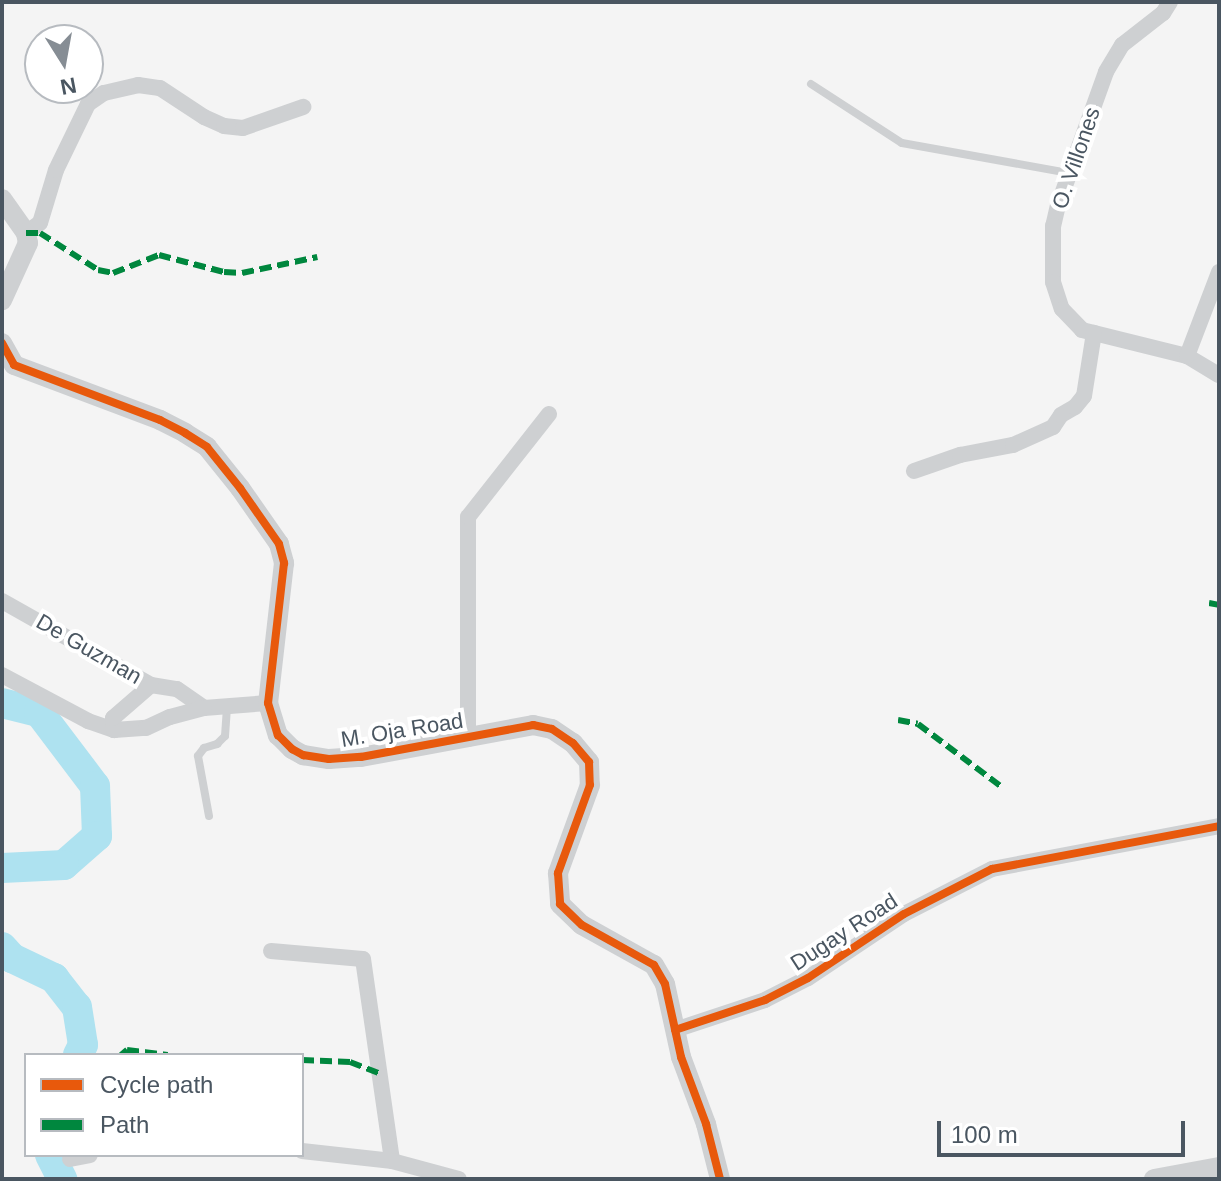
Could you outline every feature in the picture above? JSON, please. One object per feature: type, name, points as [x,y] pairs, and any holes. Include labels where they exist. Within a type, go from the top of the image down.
[{"type":"street","name":"O. Villones","points":[[1170,2],[1163,13],[1122,45],[1106,72],[1053,226],[1053,282],[1062,309],[1082,330],[1187,356],[1219,375]]},
{"type":"street","points":[[26,233],[40,223],[56,170],[88,104],[104,93],[138,85],[160,88],[204,117],[224,126],[243,128],[303,107]]},
{"type":"street","points":[[2,199],[26,233],[28,243],[2,300]]},
{"type":"street","points":[[1187,356],[1219,272]]},
{"type":"street","points":[[914,471],[960,455],[1013,445],[1053,427],[1061,415],[1075,407],[1084,396],[1094,333]]},
{"type":"street","name":"M. Oja Road","points":[[2,343],[8,366],[160,420],[185,433],[207,447],[240,488],[279,544],[284,563],[268,703],[278,735],[303,755],[329,759],[361,757],[533,725],[562,736],[589,762],[590,785],[558,873],[560,904],[582,925],[654,965],[665,984],[675,1030],[720,1179]]},
{"type":"street","points":[[468,739],[468,517],[549,414]]},
{"type":"street","name":"De Guzman","points":[[2,601],[151,685],[177,689],[204,708]]},
{"type":"street","points":[[2,675],[88,721],[114,730],[146,728],[170,717],[204,708],[268,703]]},
{"type":"street","points":[[114,730],[113,718],[151,685]]},
{"type":"street","name":"Dugay Road","points":[[675,1030],[765,1000],[808,978],[904,914],[992,869],[1219,826]]},
{"type":"street","points":[[271,951],[363,959],[392,1161]]},
{"type":"street","points":[[304,1151],[392,1161],[459,1179]]},
{"type":"street","points":[[70,1159],[80,1157]]},
{"type":"street","points":[[1154,1179],[1219,1167]]},
{"type":"lane","points":[[811,84],[902,143],[1069,173]]},
{"type":"lane","points":[[209,816],[198,756],[204,748],[217,744],[225,736],[227,706]]},
{"type":"waterway","points":[[2,703],[39,712],[95,786],[97,836],[64,865],[2,868]]},
{"type":"waterway","points":[[2,947],[12,958],[54,978],[77,1007],[83,1045],[79,1053]]},
{"type":"waterway","points":[[51,1157],[62,1179]]},
{"type":"marked path","points":[[26,233],[40,233],[98,270],[113,273],[159,255],[224,272],[242,273],[317,257]]},
{"type":"marked path","points":[[1209,603],[1219,605]]},
{"type":"marked path","points":[[898,720],[918,724],[1002,787]]},
{"type":"marked path","points":[[123,1053],[127,1050],[152,1053]]},
{"type":"marked path","points":[[304,1060],[350,1062],[382,1074]]},
{"type":"cycle path","points":[[2,343],[14,365],[160,420],[185,433],[207,447],[240,488],[279,544],[284,563],[268,703],[278,735],[292,749],[303,755],[329,759],[361,757],[533,725],[552,729],[573,743],[589,762],[590,785],[558,873],[560,904],[582,925],[654,965],[665,984],[681,1057],[706,1124],[720,1179]]},
{"type":"cycle path","points":[[675,1030],[765,1000],[808,978],[904,914],[992,869],[1219,826]]}]
